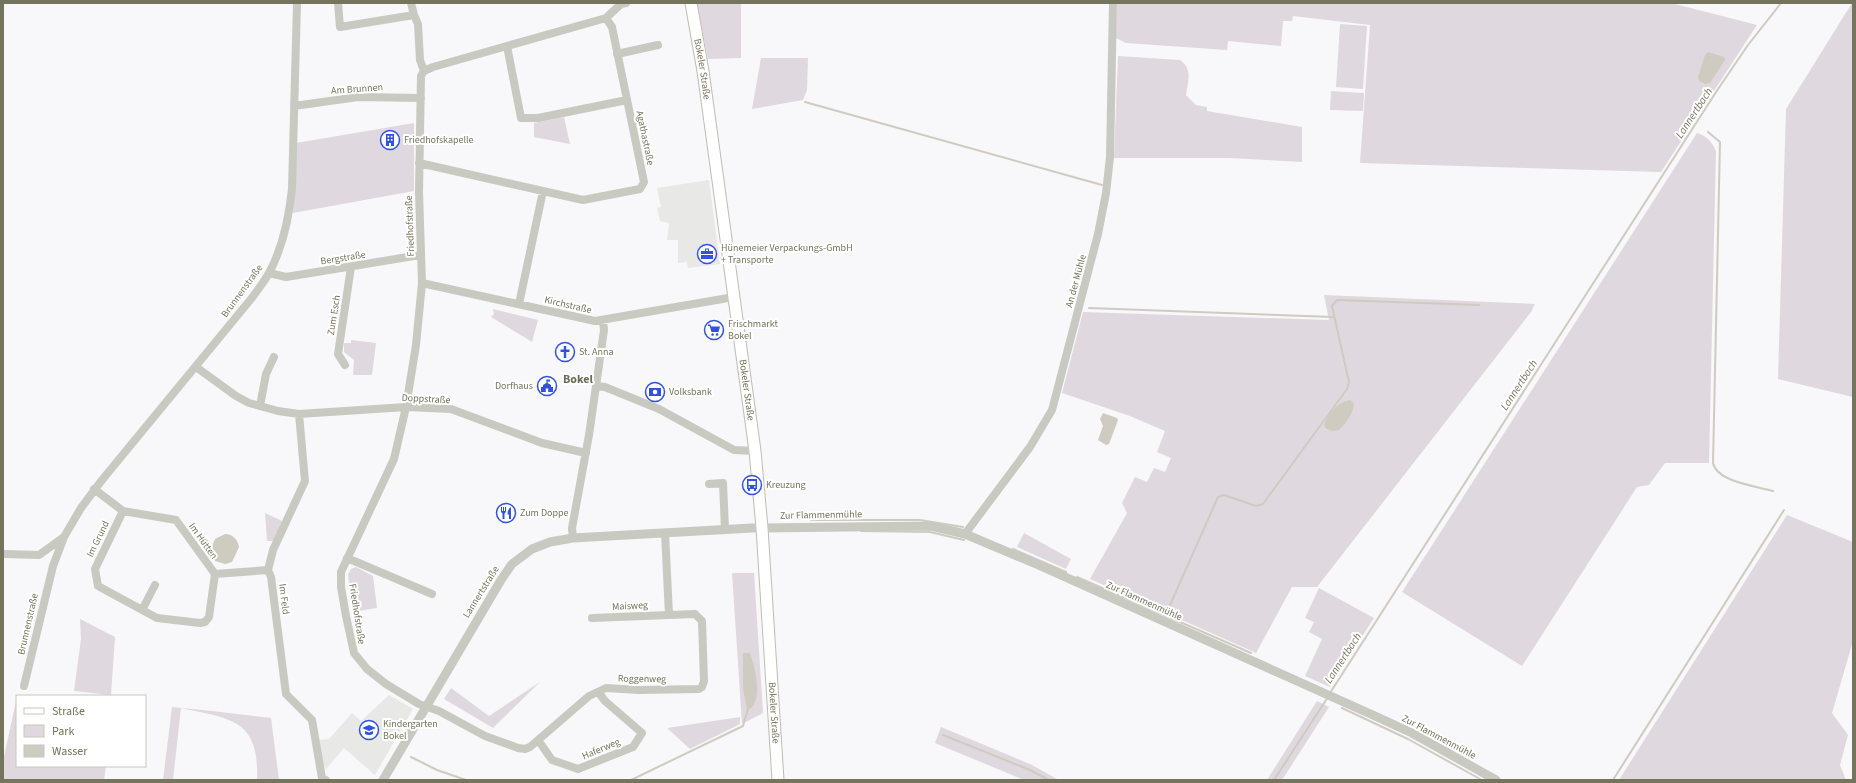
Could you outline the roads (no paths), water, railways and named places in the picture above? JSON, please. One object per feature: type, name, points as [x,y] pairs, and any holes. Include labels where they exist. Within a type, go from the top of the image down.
[{"type":"main road","name":"Bokeler Straße","points":[[690,3],[703,71],[755,450],[762,528],[778,780]]},
{"type":"street","name":"Brunnenstraße","points":[[24,686],[53,566],[64,537],[94,489],[251,299],[269,274],[283,241],[289,215],[292,183],[297,3]]},
{"type":"street","points":[[338,3],[340,27],[414,15]]},
{"type":"street","points":[[411,3],[418,24],[420,60],[424,71],[433,66],[606,18],[621,4],[626,3]]},
{"type":"street","name":"An der Mühle","points":[[965,534],[1030,447],[1052,410],[1098,234],[1106,193],[1110,157],[1113,3]]},
{"type":"street","points":[[606,18],[612,27],[627,100]]},
{"type":"street","points":[[617,54],[658,45]]},
{"type":"street","name":"Agathastraße","points":[[419,163],[582,200],[640,189],[644,182],[627,100],[538,118],[521,118],[507,46]]},
{"type":"street","name":"Friedhofstraße","points":[[424,71],[421,76],[419,163],[420,255],[422,283],[416,345],[406,407],[394,459],[347,558],[342,572],[341,588],[354,653],[367,669],[386,684],[419,704],[427,706]]},
{"type":"street","name":"Am Brunnen","points":[[294,106],[358,97],[421,98]]},
{"type":"street","points":[[519,304],[543,191]]},
{"type":"street","name":"Bergstraße","points":[[269,274],[286,277],[420,255]]},
{"type":"street","name":"Zum Esch","points":[[345,365],[338,354],[351,267]]},
{"type":"street","name":"Kirchstraße","points":[[422,283],[595,322],[734,297]]},
{"type":"street","points":[[573,538],[572,528],[586,453],[604,330],[603,321]]},
{"type":"street","points":[[260,406],[266,374],[274,357]]},
{"type":"street","name":"Doppstraße","points":[[196,367],[236,396],[260,406],[278,411],[299,414],[406,407],[451,409],[542,444],[586,453]]},
{"type":"street","points":[[596,386],[605,387],[659,409],[734,450],[741,452],[755,450]]},
{"type":"street","name":"Im Feld","points":[[299,414],[306,482],[273,550],[268,570],[271,577],[286,694],[312,720],[322,778],[326,780]]},
{"type":"street","points":[[709,484],[723,483],[725,529]]},
{"type":"street","points":[[94,489],[123,510]]},
{"type":"street","name":"Im Hütten","points":[[123,510],[176,520],[215,574],[268,570]]},
{"type":"street","name":"Im Grund","points":[[123,510],[95,569],[98,586],[157,618],[200,623],[205,622],[209,616],[215,574]]},
{"type":"street","name":"Zur Flammenmühle","points":[[762,528],[925,525],[965,534],[1412,733],[1490,779]]},
{"type":"street","name":"Lannertstraße","points":[[383,780],[500,580],[512,564],[538,546],[573,538],[762,528]]},
{"type":"street","points":[[665,534],[670,614]]},
{"type":"street","name":"Brunnenstraße","points":[[39,555],[64,537]]},
{"type":"street","points":[[3,554],[39,555],[48,560],[53,566]]},
{"type":"street","points":[[347,558],[432,594]]},
{"type":"street","points":[[142,610],[155,585]]},
{"type":"street","name":"Maisweg","points":[[592,618],[670,614]]},
{"type":"street","name":"Roggenweg","points":[[427,706],[485,736],[518,748],[525,749],[530,747],[589,696],[599,693],[606,688],[640,690],[698,689],[702,687],[704,681],[702,621],[695,614],[670,614]]},
{"type":"street","name":"Haferweg","points":[[538,740],[552,760],[578,769],[633,747],[642,732],[599,693]]},
{"type":"water","points":[[1708,52],[1724,57],[1725,60],[1710,83],[1705,84],[1699,81],[1698,77],[1705,55]]},
{"type":"water","points":[[1350,400],[1354,404],[1353,408],[1349,418],[1342,427],[1339,430],[1332,431],[1325,428],[1324,425],[1334,409],[1341,403]]},
{"type":"water","points":[[1103,413],[1117,418],[1118,420],[1109,444],[1106,445],[1098,440],[1103,426],[1100,419]]},
{"type":"water","points":[[225,534],[235,538],[239,547],[232,562],[225,564],[215,561],[210,551],[215,539]]},
{"type":"water","points":[[743,653],[750,653],[757,682],[756,698],[750,709],[747,709],[743,689]]},
{"type":"waterway","name":"Lannertbach","points":[[1330,693],[1718,89],[1748,45],[1781,3]]},
{"type":"waterway","points":[[805,102],[1102,185]]},
{"type":"waterway","points":[[1708,132],[1720,142],[1713,463],[1716,469],[1729,479],[1773,491]]},
{"type":"waterway","points":[[1170,605],[1218,497],[1224,495],[1256,506],[1263,504],[1347,389],[1349,382],[1332,306],[1337,300],[1479,305]]},
{"type":"waterway","points":[[1089,308],[1333,317]]},
{"type":"waterway","points":[[1613,780],[1784,510]]},
{"type":"waterway","points":[[811,520],[920,520],[963,527]]},
{"type":"waterway","points":[[861,531],[930,532],[964,540]]},
{"type":"waterway","points":[[1013,549],[1066,572]]},
{"type":"waterway","points":[[1077,577],[1251,653]]},
{"type":"waterway","name":"Lannertbach","points":[[1274,780],[1328,697]]},
{"type":"waterway","points":[[1342,708],[1408,739],[1480,779]]},
{"type":"waterway","points":[[631,780],[743,726],[748,709]]},
{"type":"waterway","points":[[943,735],[1030,770],[1049,780]]},
{"type":"waterway","points":[[411,757],[437,770],[466,780]]},
{"type":"place","name":"Friedhofskapelle","points":[[390,140]]},
{"type":"place","name":"Hünemeier Verpackungs-GmbH + Transporte","points":[[707,254]]},
{"type":"place","name":"Frischmarkt Bokel","points":[[714,330]]},
{"type":"place","name":"St. Anna","points":[[565,352]]},
{"type":"place","name":"Dorfhaus","points":[[547,386]]},
{"type":"place","name":"Volksbank","points":[[655,392]]},
{"type":"place","name":"Kreuzung","points":[[752,485]]},
{"type":"place","name":"Zum Doppe","points":[[506,513]]},
{"type":"place","name":"Kindergarten Bokel","points":[[369,730]]},
{"type":"district","name":"Bokel","points":[[578,379]]}]
